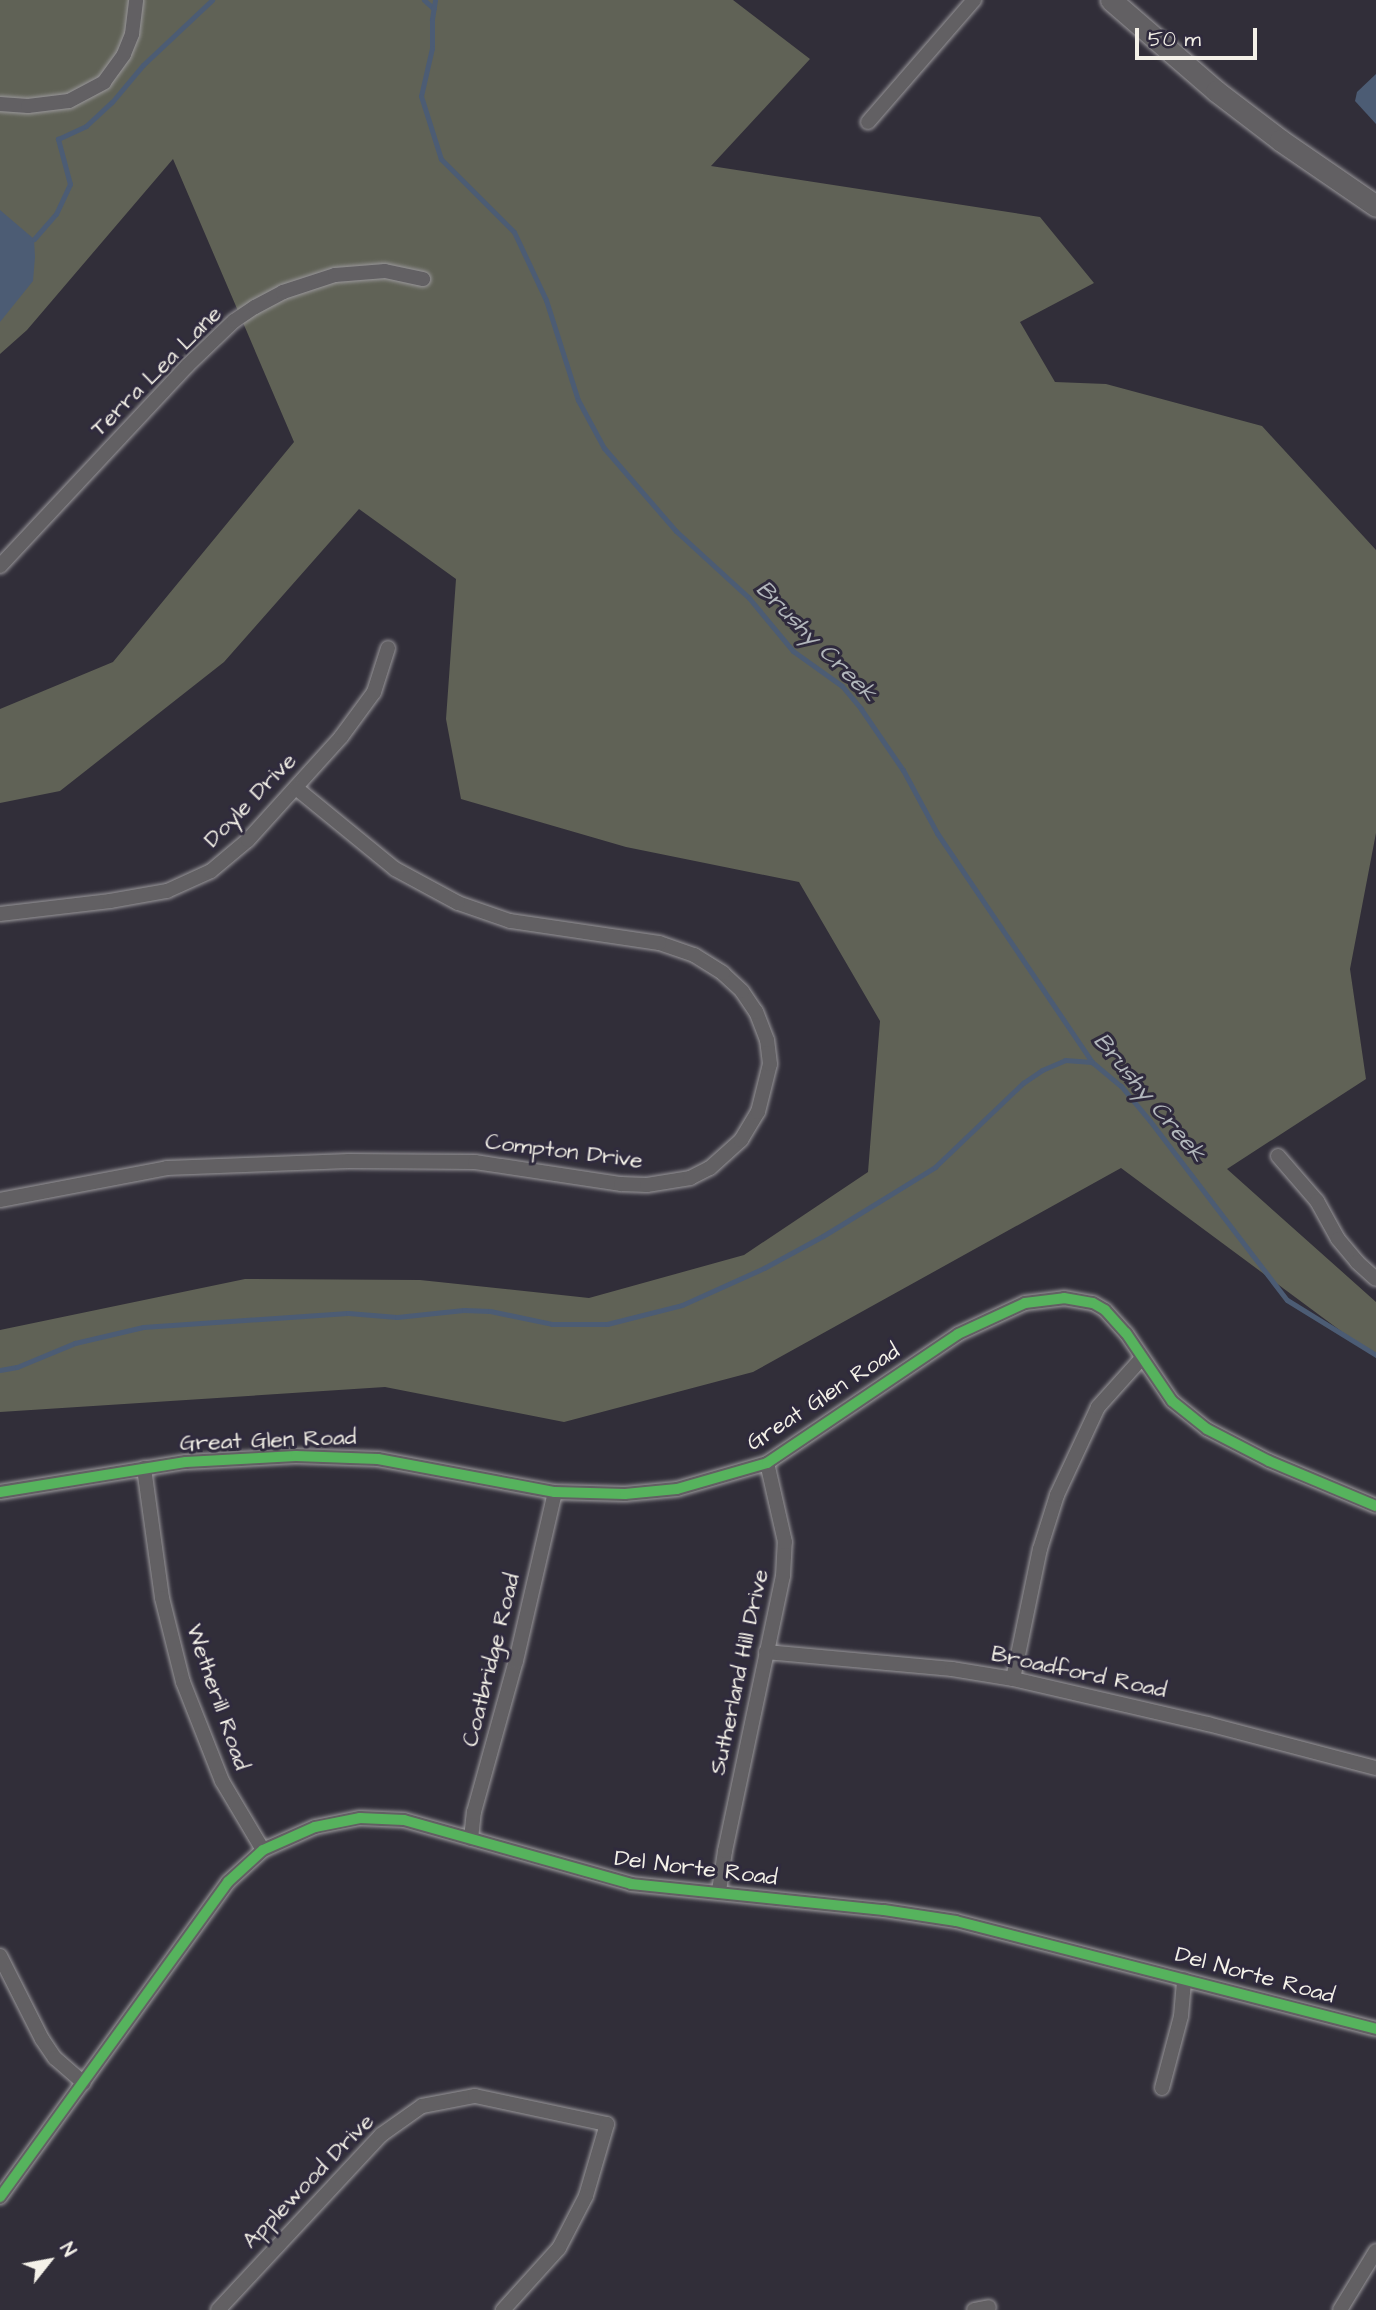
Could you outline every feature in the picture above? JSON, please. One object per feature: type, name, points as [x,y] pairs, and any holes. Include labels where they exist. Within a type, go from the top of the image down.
[{"type":"main road","points":[[1111,0],[1225,98],[1280,140],[1376,206]]},
{"type":"street","points":[[0,104],[37,106],[69,101],[104,82],[124,54],[132,34],[136,0]]},
{"type":"street","points":[[869,122],[974,0]]},
{"type":"street","name":"Terra Lea Lane","points":[[0,566],[187,366],[234,321],[283,292],[335,275],[385,271],[423,279]]},
{"type":"street","name":"Doyle Drive","points":[[0,914],[110,901],[184,885],[229,858],[341,737],[374,692],[388,648]]},
{"type":"street","name":"Compton Drive","points":[[0,1200],[167,1168],[349,1161],[475,1162],[621,1184],[647,1185],[690,1178],[717,1164],[741,1140],[758,1111],[766,1089],[768,1052],[764,1030],[756,1012],[742,991],[723,972],[694,955],[659,943],[510,920],[458,903],[395,869],[296,788]]},
{"type":"street","points":[[1278,1156],[1317,1201],[1351,1254],[1376,1279]]},
{"type":"street","name":"Great Glen Road","points":[[0,1492],[144,1468],[212,1460],[352,1456],[457,1472],[555,1492],[658,1492],[728,1476],[766,1463],[957,1334],[1025,1303],[1064,1298],[1093,1303],[1117,1322],[1172,1401],[1207,1429],[1269,1461],[1376,1506]]},
{"type":"street","points":[[1013,1679],[1040,1549],[1057,1495],[1098,1407],[1141,1359]]},
{"type":"street","name":"Sutherland Hill Drive","points":[[719,1891],[786,1555],[782,1519],[766,1463]]},
{"type":"street","name":"Wetherill Road","points":[[144,1468],[162,1598],[184,1682],[222,1781],[263,1850]]},
{"type":"street","name":"Coatbridge Road","points":[[471,1839],[474,1812],[516,1661],[555,1492]]},
{"type":"street","name":"Broadford Road","points":[[766,1652],[952,1668],[1013,1679],[1185,1719],[1376,1768]]},
{"type":"street","name":"Del Norte Road","points":[[0,2197],[228,1882],[263,1850],[315,1827],[360,1818],[404,1820],[631,1884],[719,1891],[956,1920],[1376,2029]]},
{"type":"street","points":[[0,1956],[55,2059],[85,2083]]},
{"type":"street","points":[[1162,2088],[1181,2016],[1184,1979]]},
{"type":"street","name":"Applewood Drive","points":[[218,2310],[381,2135],[422,2106],[475,2096],[607,2124],[586,2196],[559,2248],[503,2310]]},
{"type":"street","points":[[1340,2310],[1376,2251]]},
{"type":"street","points":[[974,2310],[989,2307]]},
{"type":"shaded area","points":[[0,0],[733,0],[810,59],[711,166],[1040,217],[1094,283],[1020,322],[1055,382],[1106,384],[1262,426],[1376,550],[1376,833],[1350,969],[1366,1079],[1227,1169],[1376,1302],[1376,1357],[1121,1168],[753,1372],[564,1422],[385,1387],[0,1412],[0,1330],[245,1279],[420,1280],[589,1298],[744,1255],[868,1172],[880,1021],[799,882],[626,847],[461,799],[446,719],[456,579],[359,509],[224,662],[60,791],[0,803],[0,709],[113,662],[294,442],[173,159],[27,330],[0,354]]},
{"type":"water","points":[[1376,74],[1376,124],[1355,101],[1357,92]]},
{"type":"water","points":[[0,210],[34,239],[35,257],[33,281],[0,322]]},
{"type":"waterway","points":[[34,239],[56,214],[70,184],[58,139],[86,126],[112,102],[143,65],[212,0]]},
{"type":"waterway","points":[[424,0],[434,9]]},
{"type":"waterway","name":"Brushy Creek","points":[[435,0],[432,48],[421,96],[441,159],[514,232],[546,300],[578,400],[604,448],[676,531],[749,598],[793,651],[842,686],[861,709],[903,770],[937,833],[1092,1062],[1121,1086],[1150,1121],[1287,1300],[1376,1355]]},
{"type":"waterway","points":[[0,1370],[17,1367],[75,1343],[143,1327],[348,1313],[397,1317],[464,1310],[490,1311],[552,1324],[607,1324],[682,1305],[764,1268],[823,1236],[935,1167],[1023,1083],[1042,1070],[1065,1060],[1092,1062]]},
{"type":"cycle path","points":[[0,1492],[186,1462],[296,1456],[378,1459],[555,1492],[625,1494],[677,1489],[767,1463],[958,1334],[1025,1303],[1064,1298],[1093,1303],[1105,1310],[1126,1333],[1172,1401],[1207,1429],[1269,1461],[1376,1506]]},
{"type":"cycle path","points":[[0,2197],[228,1882],[263,1850],[315,1827],[360,1818],[404,1820],[631,1884],[884,1910],[956,1921],[1376,2029]]}]
